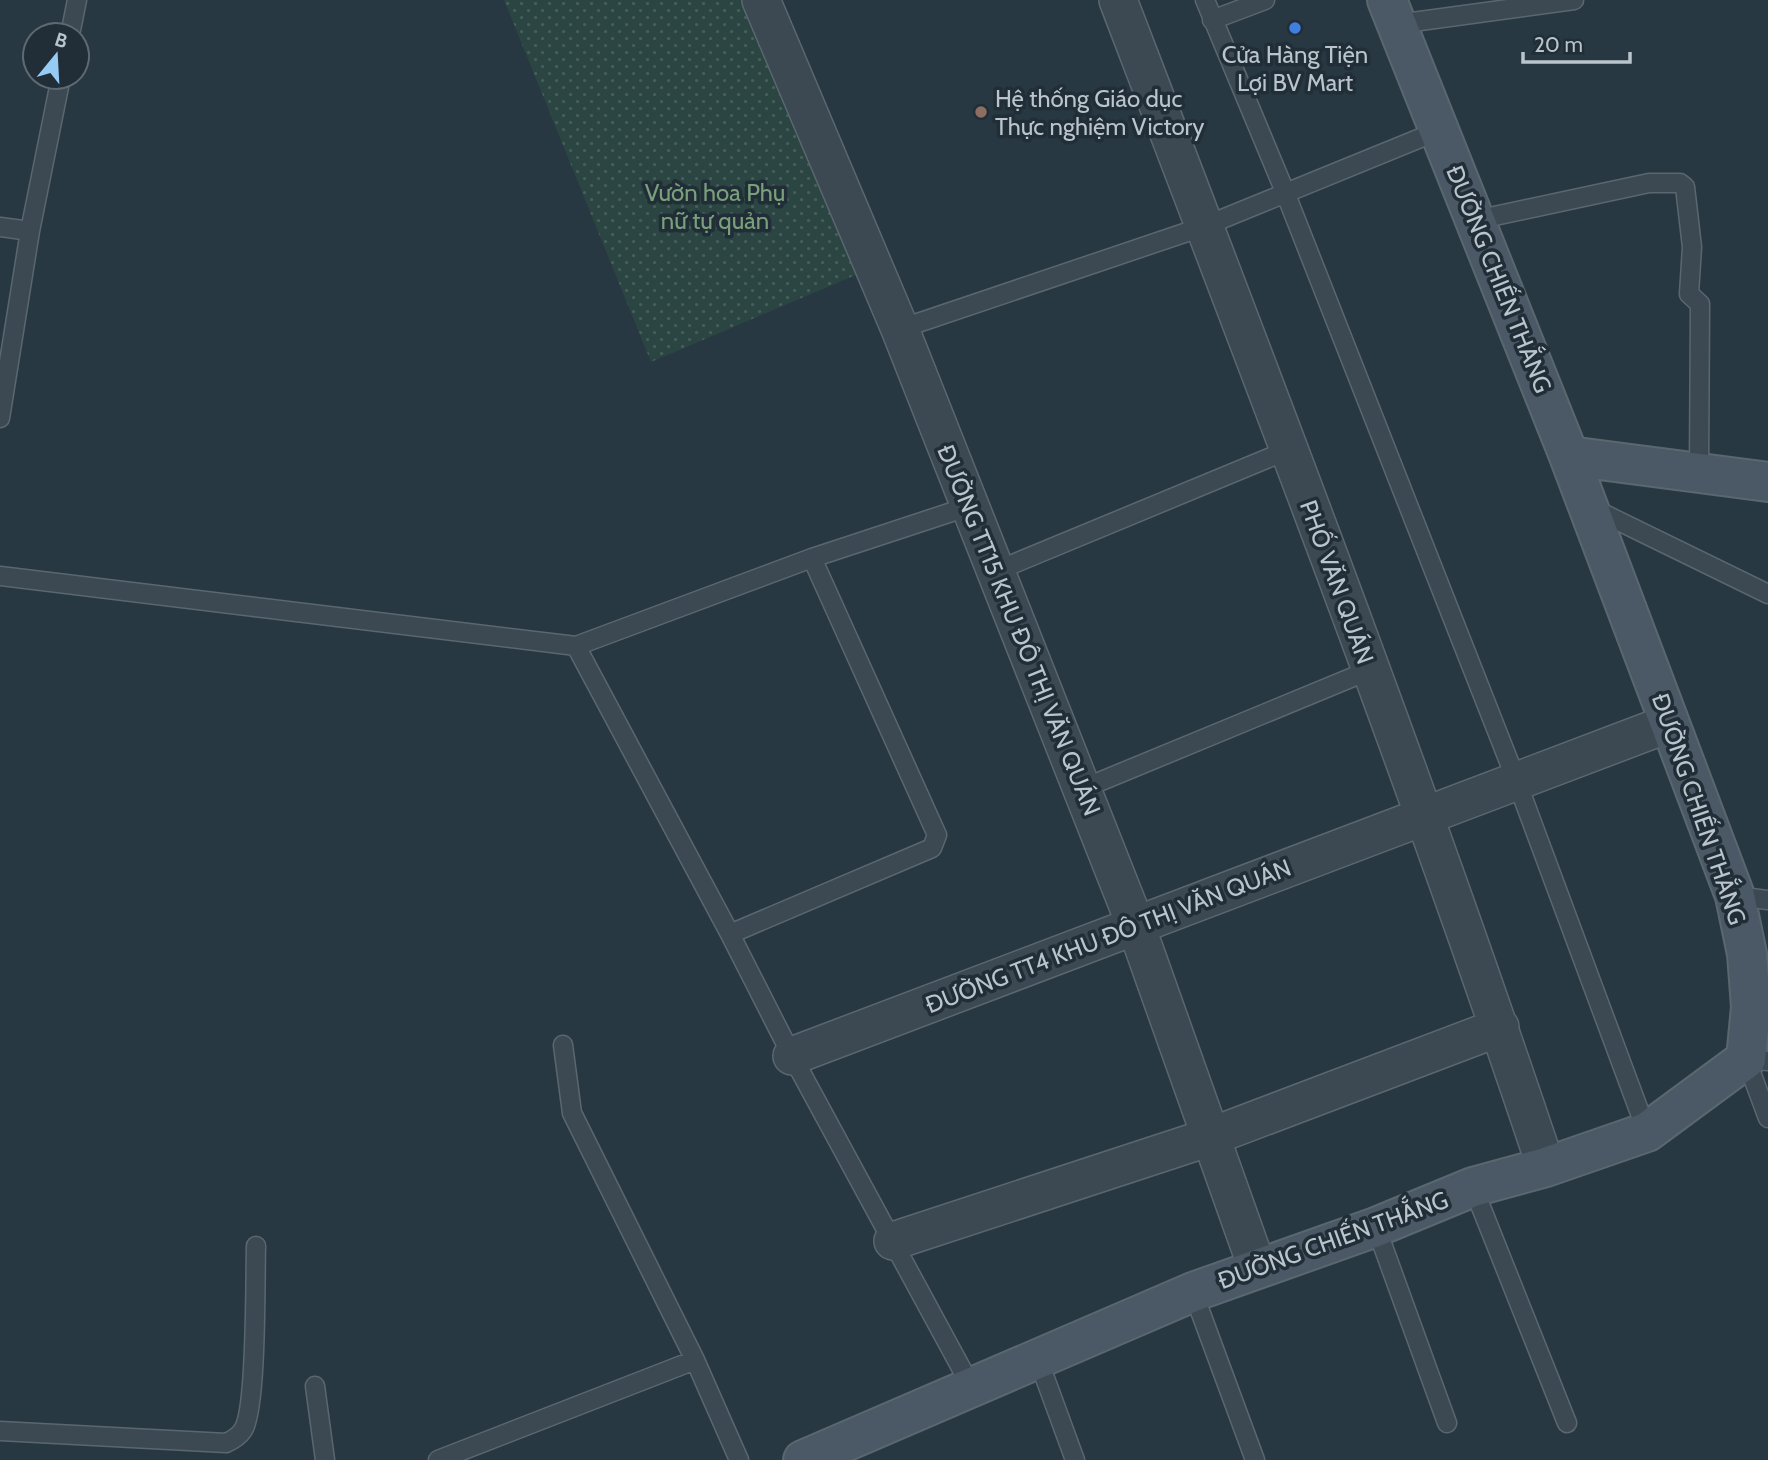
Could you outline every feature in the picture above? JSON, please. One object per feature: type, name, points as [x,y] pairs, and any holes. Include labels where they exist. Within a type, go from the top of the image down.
[{"type":"street","name":"ĐƯỜNG TT15 KHU ĐÔ THỊ VĂN QUÁN","points":[[761,0],[900,329],[1136,926],[1257,1268]]},
{"type":"street","name":"PHỐ VĂN QUÁN","points":[[1118,0],[1205,226],[1424,816],[1500,1027],[1546,1167]]},
{"type":"street","name":"ĐƯỜNG CHIẾN THẮNG","points":[[803,1460],[1193,1292],[1376,1227],[1474,1187],[1546,1167],[1647,1132],[1757,1060],[1747,954],[1751,898],[1670,723],[1569,456],[1393,12]]},
{"type":"street","points":[[1569,456],[1768,482]]},
{"type":"street","name":"ĐƯỜNG TT4 KHU ĐÔ THỊ VĂN QUÁN","points":[[792,1056],[1670,723]]},
{"type":"street","points":[[893,1241],[1210,1138],[1500,1027]]},
{"type":"lane","points":[[72,21],[76,0]]},
{"type":"lane","points":[[1205,0],[1286,193],[1517,782],[1647,1132]]},
{"type":"lane","points":[[1212,20],[1265,0]]},
{"type":"lane","points":[[1393,12],[1574,0]]},
{"type":"lane","points":[[0,418],[30,231],[58,91]]},
{"type":"lane","points":[[900,329],[1205,226],[1440,130]]},
{"type":"lane","points":[[1476,220],[1649,183],[1680,183],[1685,187],[1692,247],[1689,293],[1700,304],[1699,472]]},
{"type":"lane","points":[[0,227],[30,231]]},
{"type":"lane","points":[[996,571],[1288,450]]},
{"type":"lane","points":[[0,576],[576,646],[812,558],[970,506]]},
{"type":"lane","points":[[1588,506],[1768,594]]},
{"type":"lane","points":[[730,934],[932,848],[937,835],[812,558]]},
{"type":"lane","points":[[576,646],[792,1056],[972,1388]]},
{"type":"lane","points":[[1082,789],[1370,670]]},
{"type":"lane","points":[[564,1045],[572,1113],[695,1360],[739,1460]]},
{"type":"lane","points":[[1757,1060],[1768,1118]]},
{"type":"lane","points":[[1474,1187],[1567,1423]]},
{"type":"lane","points":[[1376,1227],[1447,1423]]},
{"type":"lane","points":[[0,1431],[226,1443],[235,1438],[243,1431],[247,1422],[252,1380],[256,1246]]},
{"type":"lane","points":[[1193,1292],[1255,1460]]},
{"type":"lane","points":[[1038,1359],[1075,1460]]},
{"type":"lane","points":[[438,1460],[695,1360]]},
{"type":"lane","points":[[315,1386],[325,1460]]},
{"type":"green space","name":"Vườn hoa Phụ nữ tự quản","points":[[504,0],[754,0],[870,269],[651,362]]},
{"type":"place","name":"Cửa Hàng Tiện Lợi BV Mart","points":[[1295,28]]},
{"type":"place","name":"Hệ thống Giáo dục Thực nghiệm Victory","points":[[981,112]]}]
